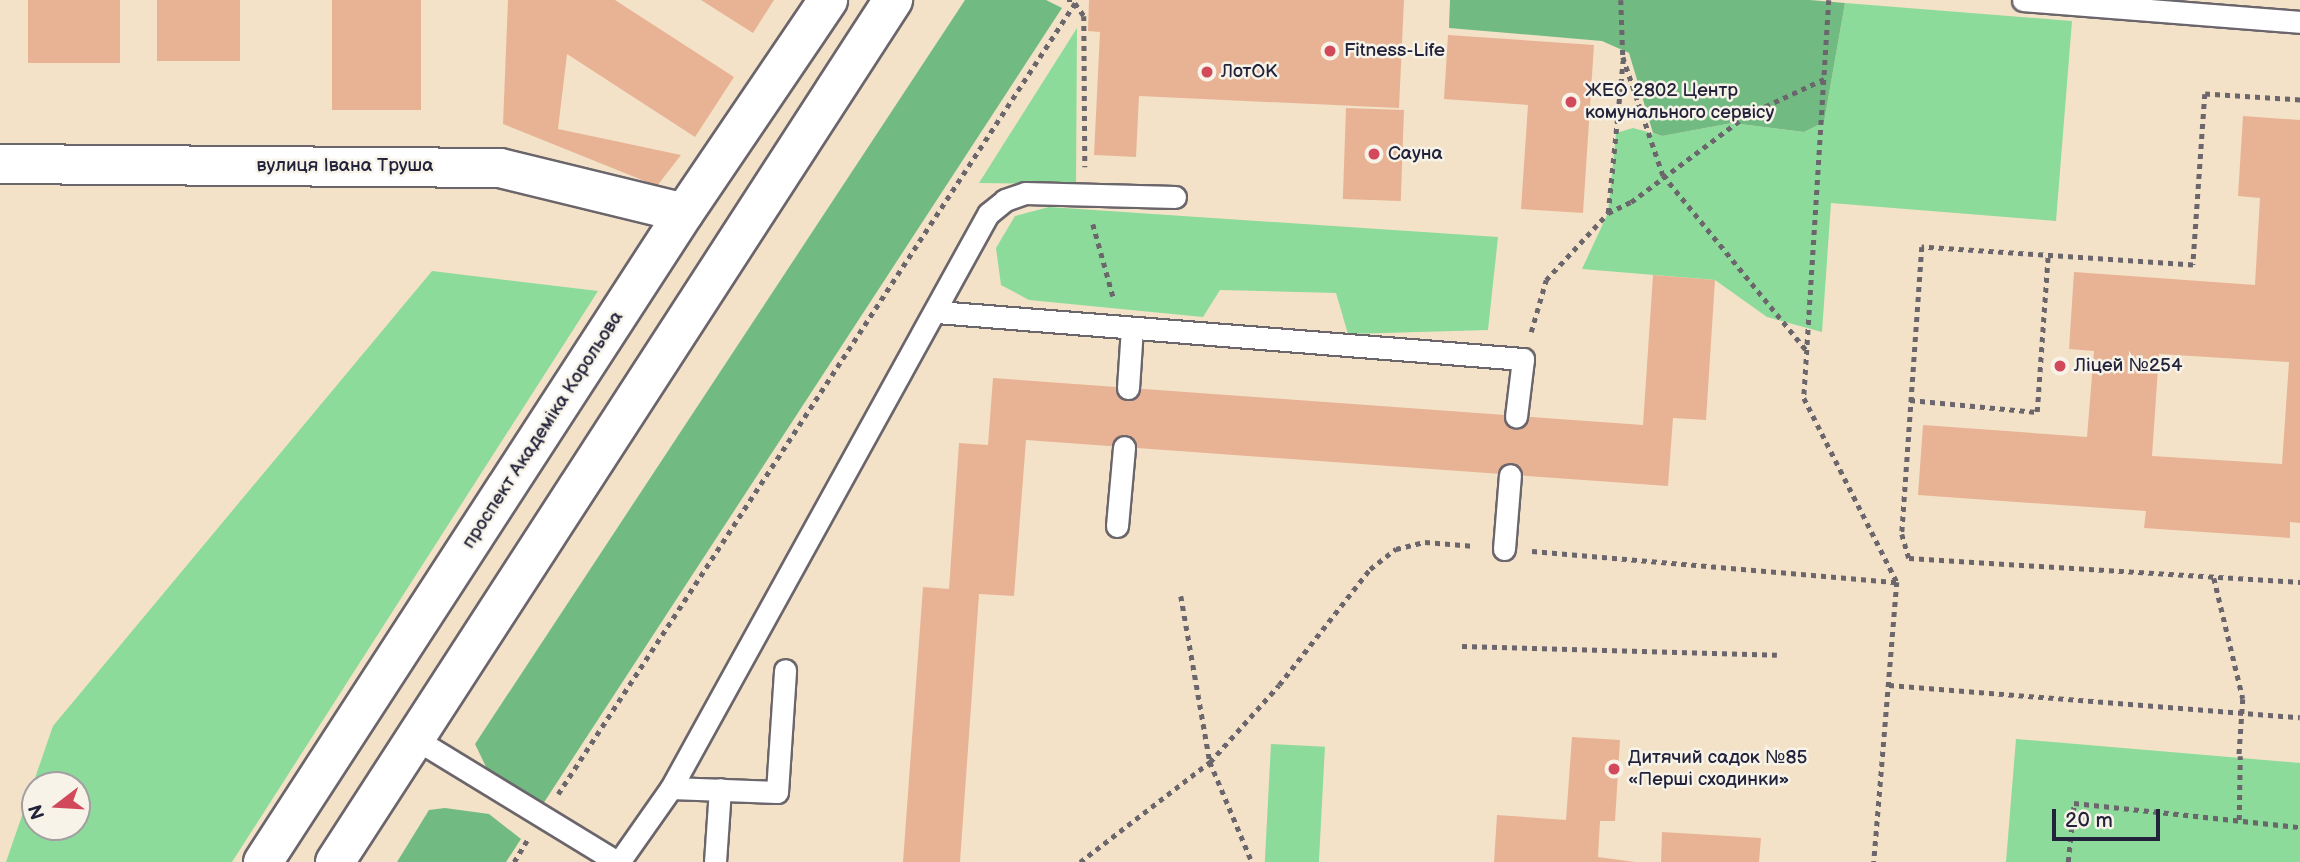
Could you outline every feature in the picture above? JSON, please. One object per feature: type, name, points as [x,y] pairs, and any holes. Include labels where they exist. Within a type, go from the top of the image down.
[{"type":"main road","name":"проспект Академіка Корольова","points":[[263,862],[684,213],[828,0]]},
{"type":"main road","points":[[335,862],[893,0]]},
{"type":"main road","name":"вулиця Івана Труша","points":[[0,164],[500,168],[684,213]]},
{"type":"lane","points":[[2023,0],[2300,22]]},
{"type":"lane","points":[[414,738],[545,814],[618,862],[671,788],[937,313],[988,214],[1005,200],[1025,193],[1175,197]]},
{"type":"lane","points":[[937,313],[1523,359],[1516,417]]},
{"type":"lane","points":[[1128,388],[1132,328]]},
{"type":"lane","points":[[1117,526],[1124,447]]},
{"type":"lane","points":[[1504,549],[1510,475]]},
{"type":"lane","points":[[671,788],[777,792],[785,670]]},
{"type":"lane","points":[[715,862],[720,789]]},
{"type":"path","points":[[514,862],[1076,2],[1067,0]]},
{"type":"path","points":[[1608,213],[1623,57],[1621,0]]},
{"type":"path","points":[[1829,0],[1804,398],[1897,582],[1874,862]]},
{"type":"path","points":[[1623,57],[1663,175],[1807,352]]},
{"type":"path","points":[[1523,359],[1546,280],[1608,213],[1631,202],[1663,175],[1747,115],[1824,79]]},
{"type":"path","points":[[2300,100],[2205,94],[2193,265],[1922,247],[1902,534],[1909,558],[2300,582]]},
{"type":"path","points":[[1910,400],[2037,412],[2048,256]]},
{"type":"path","points":[[1080,862],[1210,762],[1279,685],[1370,569],[1396,549],[1425,542],[1897,582]]},
{"type":"path","points":[[2214,578],[2243,699],[2239,821]]},
{"type":"path","points":[[1181,596],[1210,762],[1252,862]]},
{"type":"path","points":[[1462,646],[1777,655]]},
{"type":"path","points":[[1889,685],[2300,717]]},
{"type":"path","points":[[2239,758],[2241,741]]},
{"type":"path","points":[[2068,862],[2074,803],[2300,827]]},
{"type":"green space","points":[[965,0],[1046,0],[1062,8],[541,807],[489,773],[475,744]]},
{"type":"green space","points":[[1450,0],[1810,0],[1845,3],[1824,122],[1804,132],[1732,123],[1662,136],[1653,133],[1629,53],[1602,41],[1449,28]]},
{"type":"green space","points":[[1845,3],[2072,21],[2056,221],[1831,203],[1822,332],[1767,317],[1715,280],[1582,269],[1608,213],[1616,133],[1633,128],[1662,136],[1732,123],[1804,132],[1824,122]]},
{"type":"green space","points":[[1077,28],[1076,184],[979,183]]},
{"type":"green space","points":[[1049,207],[1498,237],[1488,330],[1348,334],[1336,293],[1220,290],[1203,317],[1029,300],[1001,285],[996,248],[1015,216]]},
{"type":"green space","points":[[432,271],[598,291],[232,862],[6,862],[21,819],[21,841],[91,841],[91,771],[37,771],[53,726]]},
{"type":"green space","points":[[2016,739],[2300,763],[2300,862],[2006,862]]},
{"type":"green space","points":[[1271,744],[1325,747],[1319,862],[1265,862]]},
{"type":"green space","points":[[445,808],[489,814],[521,839],[506,862],[397,862],[429,810]]},
{"type":"building","points":[[28,0],[120,0],[120,63],[28,63]]},
{"type":"building","points":[[157,0],[240,0],[240,61],[157,61]]},
{"type":"building","points":[[332,0],[421,0],[421,110],[332,110]]},
{"type":"building","points":[[508,0],[615,0],[734,77],[695,137],[567,54],[558,129],[681,155],[657,186],[503,124]]},
{"type":"building","points":[[701,0],[774,0],[753,33]]},
{"type":"building","points":[[1089,0],[1404,0],[1399,108],[1139,96],[1136,157],[1094,155],[1100,32],[1088,31]]},
{"type":"building","points":[[1448,35],[1594,45],[1583,213],[1521,209],[1528,105],[1444,99]]},
{"type":"building","name":"Сауна","points":[[1346,108],[1404,110],[1401,201],[1343,199]]},
{"type":"building","points":[[2243,116],[2300,120],[2300,523],[2290,522],[2290,538],[2144,528],[2146,511],[1918,495],[1923,425],[2087,437],[2094,351],[2069,349],[2074,272],[2255,285],[2260,198],[2238,196]],"holes":[[[2159,354],[2289,362],[2282,464],[2152,456]]]},
{"type":"building","points":[[1653,275],[1715,280],[1706,420],[1673,418],[1668,486],[1026,440],[1014,596],[979,594],[960,862],[903,862],[923,587],[949,589],[959,443],[988,445],[993,378],[1643,425]]},
{"type":"building","points":[[1572,737],[1620,740],[1615,821],[1600,821],[1598,857],[1635,862],[1494,862],[1497,815],[1566,820]]},
{"type":"building","points":[[1662,832],[1761,838],[1759,862],[1661,862]]},
{"type":"place","name":"Fitness-Life","points":[[1330,51]]},
{"type":"place","name":"ЛотОК","points":[[1207,72]]},
{"type":"place","name":"ЖЕО 2802 Центр комунального сервісу","points":[[1571,102]]},
{"type":"place","name":"Сауна","points":[[1374,154]]},
{"type":"place","name":"Ліцей №254","points":[[2060,366]]},
{"type":"place","name":"Дитячий садок №85 «Перші сходинки»","points":[[1614,769]]}]
